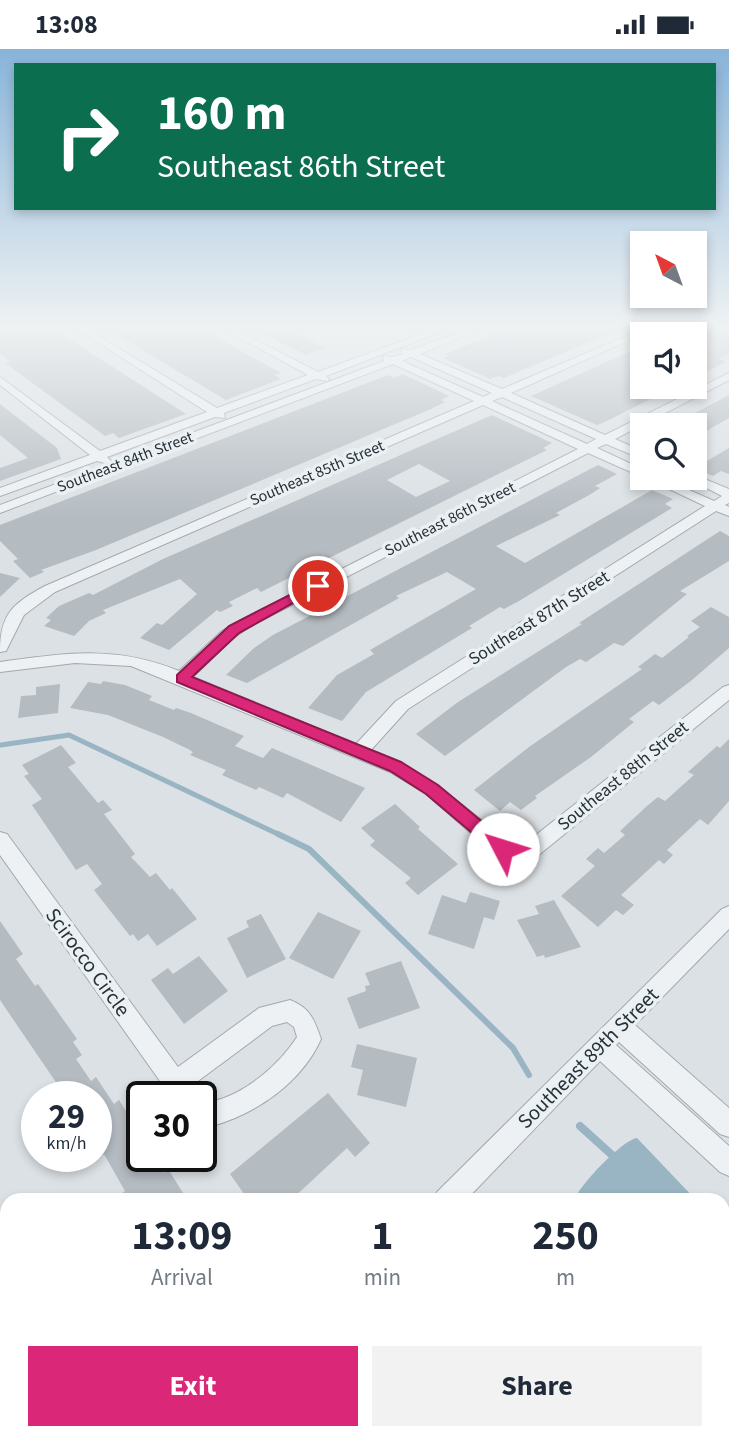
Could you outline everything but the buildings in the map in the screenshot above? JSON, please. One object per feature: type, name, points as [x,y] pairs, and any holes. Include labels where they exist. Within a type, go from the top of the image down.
[{"type":"street","points":[[14,391],[113,466]]},
{"type":"street","points":[[180,391],[231,422]]},
{"type":"street","name":"Southeast 84th Street","points":[[0,492],[275,391]]},
{"type":"street","name":"Southeast 84th Street","points":[[0,509],[315,391]]},
{"type":"street","points":[[460,391],[630,468]]},
{"type":"street","points":[[496,391],[630,450]]},
{"type":"street","name":"Southeast 85th Street","points":[[0,647],[14,616],[31,600],[50,589],[506,391]]},
{"type":"street","name":"Southeast 86th Street","points":[[182,678],[227,635],[244,624],[700,391]]},
{"type":"street","points":[[707,485],[729,496]]},
{"type":"street","points":[[679,490],[722,509]]},
{"type":"street","name":"Southeast 87th Street","points":[[359,752],[402,705],[722,509],[729,496]]},
{"type":"street","points":[[0,667],[119,657],[182,678],[359,752]]},
{"type":"street","name":"Southeast 88th Street","points":[[359,752],[419,780],[517,861],[729,691]]},
{"type":"street","name":"Scirocco Circle","points":[[0,840],[176,1081]]},
{"type":"street","name":"Southeast 89th Street","points":[[454,1193],[729,915]]},
{"type":"street","name":"Scirocco Circle","points":[[193,1081],[267,1016],[290,1011],[303,1020],[309,1039],[294,1061],[242,1104],[217,1113]]},
{"type":"street","points":[[619,1026],[729,1125]]},
{"type":"street","points":[[599,1045],[729,1163]]},
{"type":"water","points":[[637,1138],[689,1193],[578,1193],[602,1165]]},
{"type":"waterway","points":[[1,745],[69,735],[282,836]]},
{"type":"waterway","points":[[278,834],[309,849],[513,1048],[529,1075]]},
{"type":"waterway","points":[[580,1126],[612,1155]]},
{"type":"route","points":[[318,586],[234,629],[182,678],[396,767],[432,789],[503,849]]}]
